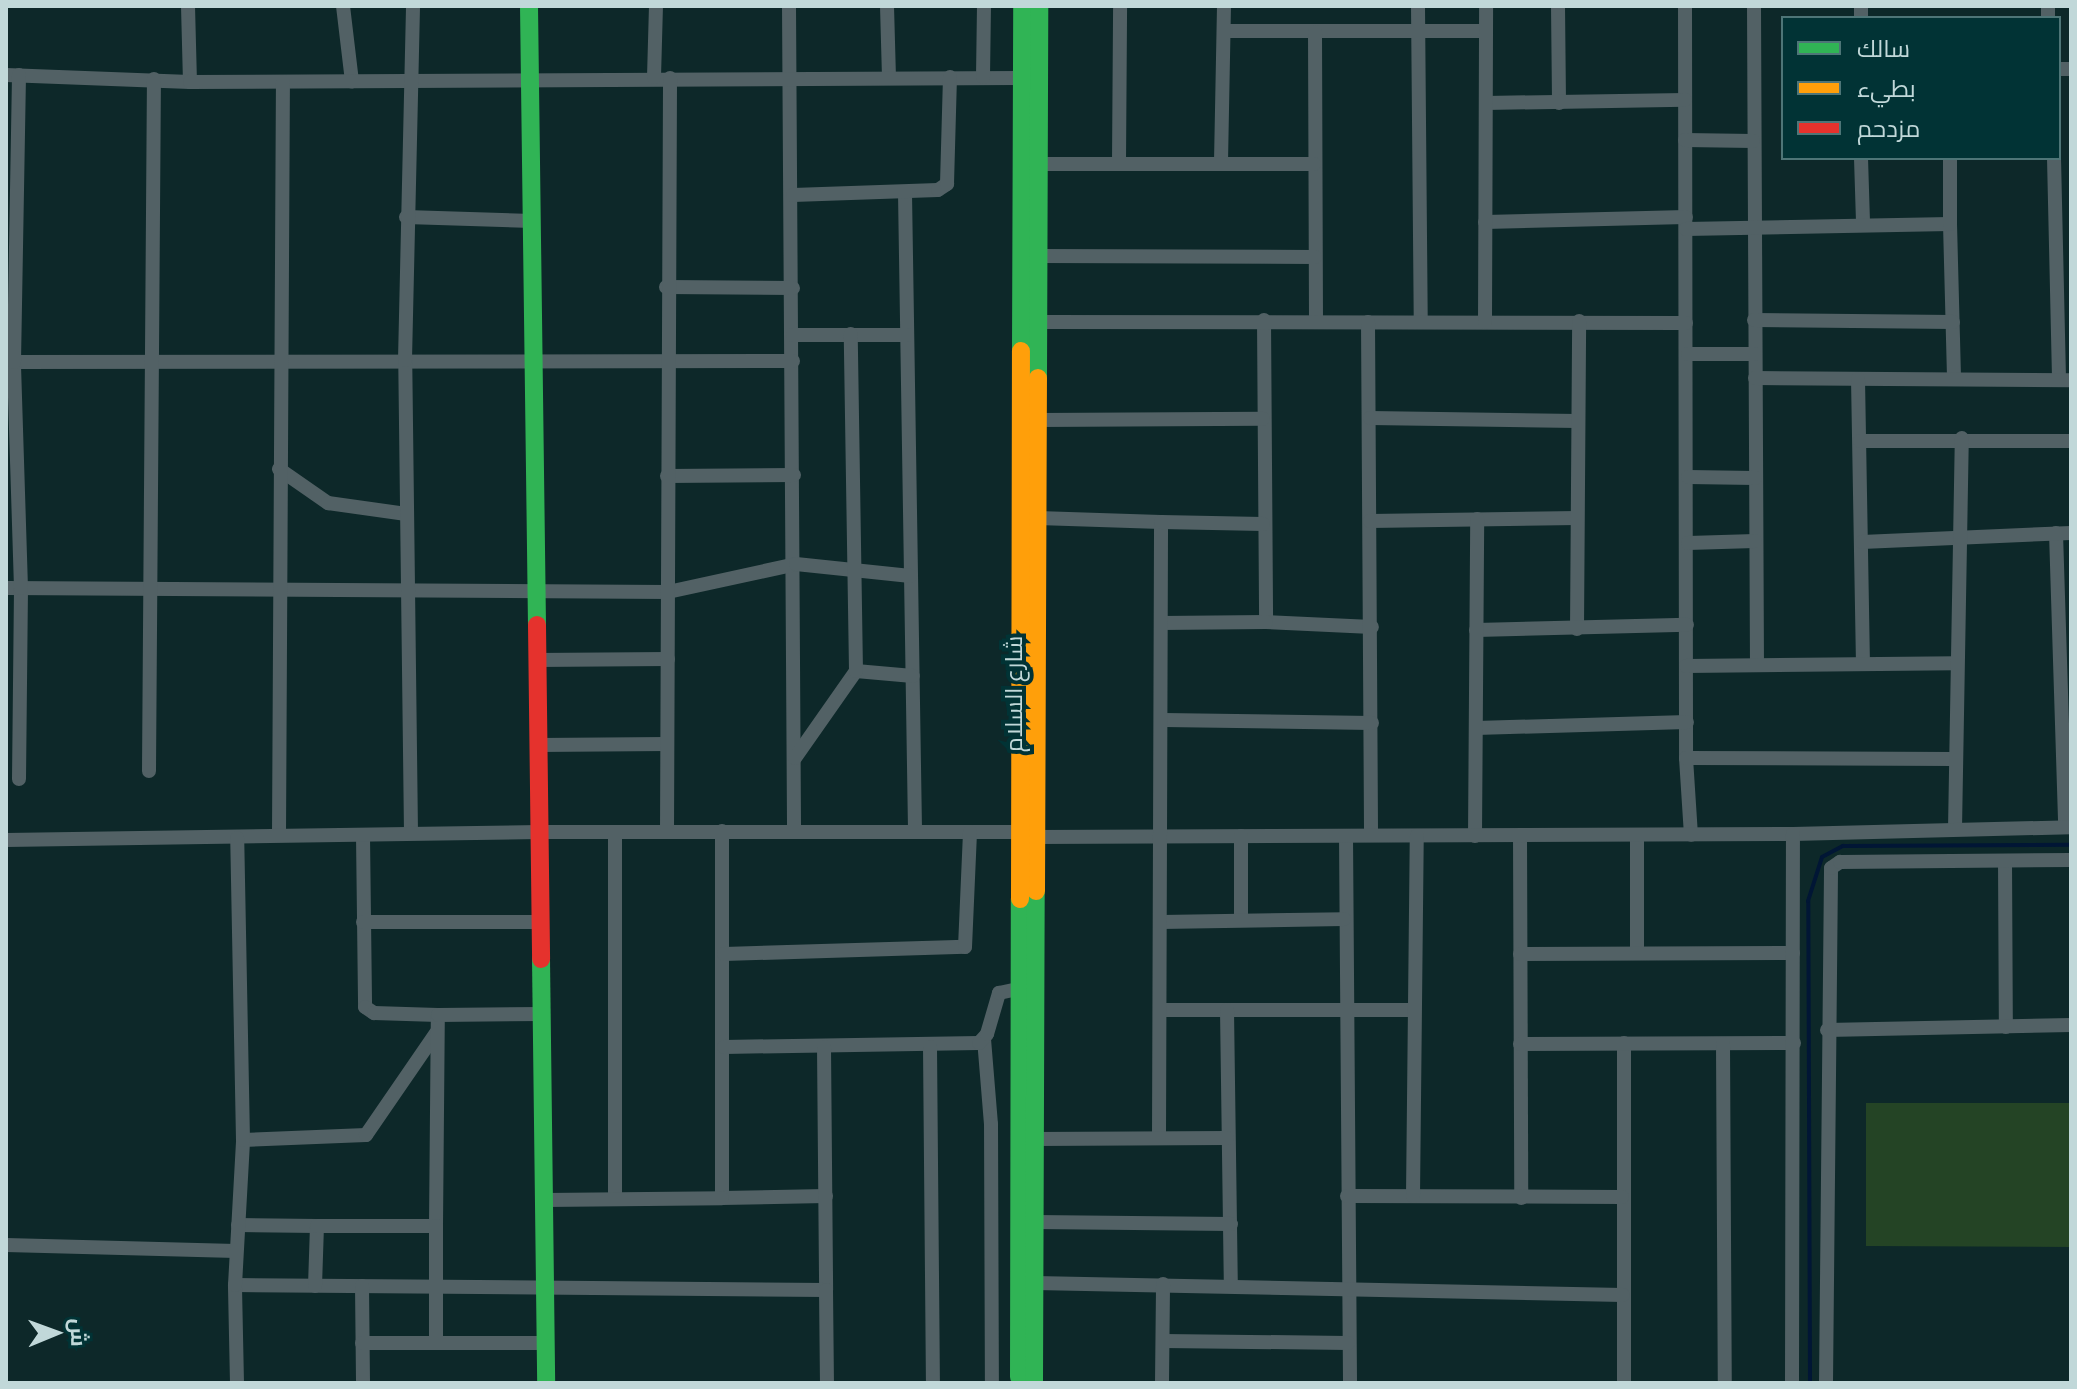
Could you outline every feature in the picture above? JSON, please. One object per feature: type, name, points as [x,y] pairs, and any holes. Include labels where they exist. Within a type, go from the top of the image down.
[{"type":"main road","points":[[529,6],[546,1383]]},
{"type":"main road","name":"شارع السلام","points":[[1022,6],[1028,835],[1035,1139],[1034,1383]]},
{"type":"main road","name":"شارع السلام","points":[[1019,1383],[1018,989],[1028,835],[1038,518],[1039,6]]},
{"type":"street","points":[[188,6],[190,82]]},
{"type":"street","points":[[343,6],[352,81]]},
{"type":"street","points":[[411,833],[405,360],[413,6]]},
{"type":"street","points":[[656,6],[662,78],[666,287],[667,832]]},
{"type":"street","points":[[789,6],[796,564],[794,831]]},
{"type":"street","points":[[887,6],[889,77]]},
{"type":"street","points":[[983,77],[984,6]]},
{"type":"street","points":[[1119,162],[1120,6]]},
{"type":"street","points":[[1221,162],[1224,6]]},
{"type":"street","points":[[1418,6],[1421,321]]},
{"type":"street","points":[[1485,322],[1486,6]]},
{"type":"street","points":[[1558,6],[1559,103]]},
{"type":"street","points":[[1685,6],[1688,354],[1686,758],[1691,835]]},
{"type":"street","points":[[1754,6],[1757,664]]},
{"type":"street","points":[[1224,31],[1486,31]]},
{"type":"street","points":[[1315,32],[1316,319]]},
{"type":"street","points":[[19,779],[10,362],[13,75],[190,82],[1022,78]]},
{"type":"street","points":[[793,195],[905,193],[938,190],[947,184],[950,77]]},
{"type":"street","points":[[149,771],[149,362],[154,79]]},
{"type":"street","points":[[279,835],[283,82]]},
{"type":"street","points":[[1486,103],[1685,100]]},
{"type":"street","points":[[1685,140],[1753,141]]},
{"type":"street","points":[[1861,160],[1863,223]]},
{"type":"street","points":[[1950,160],[1954,379]]},
{"type":"street","points":[[1755,378],[2065,380],[2065,224],[2054,160]]},
{"type":"street","points":[[1037,164],[1314,164]]},
{"type":"street","points":[[905,193],[915,830]]},
{"type":"street","points":[[406,217],[532,221]]},
{"type":"street","points":[[1485,222],[1686,223],[1754,227],[1950,224]]},
{"type":"street","points":[[1038,256],[1315,257]]},
{"type":"street","points":[[666,287],[793,288]]},
{"type":"street","points":[[1038,322],[1316,319],[1368,322],[1686,323]]},
{"type":"street","points":[[1264,320],[1266,622]]},
{"type":"street","points":[[1754,320],[1953,322]]},
{"type":"street","points":[[1577,629],[1579,321]]},
{"type":"street","points":[[1368,322],[1371,835]]},
{"type":"street","points":[[795,759],[856,671],[851,334]]},
{"type":"street","points":[[793,335],[907,335]]},
{"type":"street","points":[[1688,354],[1754,354]]},
{"type":"street","points":[[10,362],[793,361]]},
{"type":"street","points":[[1858,379],[1863,663]]},
{"type":"street","points":[[1370,418],[1577,421]]},
{"type":"street","points":[[1039,420],[1263,419]]},
{"type":"street","points":[[1860,441],[1962,438],[2071,441]]},
{"type":"street","points":[[1955,829],[1957,535],[1962,438]]},
{"type":"street","points":[[279,469],[328,503],[406,514]]},
{"type":"street","points":[[667,476],[794,475]]},
{"type":"street","points":[[1688,477],[1755,478]]},
{"type":"street","points":[[1038,518],[1263,524]]},
{"type":"street","points":[[1370,521],[1577,518]]},
{"type":"street","points":[[1475,836],[1477,519]]},
{"type":"street","points":[[1159,1137],[1164,720],[1161,522]]},
{"type":"street","points":[[6,840],[411,833],[915,830],[1162,837],[1691,835],[2068,827],[2064,533],[1957,535],[1862,542]]},
{"type":"street","points":[[1688,543],[1755,541]]},
{"type":"street","points":[[14,588],[279,591],[537,588],[668,592],[796,564],[910,576]]},
{"type":"street","points":[[1161,623],[1266,622],[1372,627]]},
{"type":"street","points":[[1476,630],[1687,625]]},
{"type":"street","points":[[536,660],[668,659]]},
{"type":"street","points":[[1686,666],[1955,663]]},
{"type":"street","points":[[856,671],[913,676]]},
{"type":"street","points":[[1164,720],[1372,723]]},
{"type":"street","points":[[1476,728],[1687,722]]},
{"type":"street","points":[[538,745],[667,744]]},
{"type":"street","points":[[1686,758],[1954,759]]},
{"type":"street","points":[[722,831],[722,1198]]},
{"type":"street","points":[[615,832],[615,1199]]},
{"type":"street","points":[[724,954],[965,947],[970,832]]},
{"type":"street","points":[[1792,1383],[1793,834]]},
{"type":"street","points":[[1520,835],[1521,1198]]},
{"type":"street","points":[[1637,835],[1637,953]]},
{"type":"street","points":[[363,836],[363,922],[368,1012],[542,1014]]},
{"type":"street","points":[[1241,836],[1241,919]]},
{"type":"street","points":[[1346,836],[1344,919],[1350,1383]]},
{"type":"street","points":[[1413,1196],[1417,836]]},
{"type":"street","points":[[237,838],[243,1140],[235,1285],[237,1383]]},
{"type":"street","points":[[1826,1383],[1827,1030],[1834,863],[2071,860]]},
{"type":"street","points":[[2005,861],[2006,1027]]},
{"type":"street","points":[[1161,922],[1344,919]]},
{"type":"street","points":[[363,922],[542,922]]},
{"type":"street","points":[[1520,954],[1793,953]]},
{"type":"street","points":[[992,1383],[991,1124],[984,1039],[999,993],[1018,989]]},
{"type":"street","points":[[1161,1010],[1414,1010]]},
{"type":"street","points":[[1227,1010],[1231,1285]]},
{"type":"street","points":[[436,1343],[438,1015]]},
{"type":"street","points":[[1827,1030],[2071,1025]]},
{"type":"street","points":[[243,1140],[366,1135],[437,1031]]},
{"type":"street","points":[[724,1047],[930,1047],[984,1039]]},
{"type":"street","points":[[1624,1043],[1624,1383]]},
{"type":"street","points":[[1520,1044],[1794,1043]]},
{"type":"street","points":[[1723,1044],[1725,1383]]},
{"type":"street","points":[[824,1047],[827,1383]]},
{"type":"street","points":[[930,1047],[933,1383]]},
{"type":"street","points":[[1035,1139],[1227,1138]]},
{"type":"street","points":[[545,1200],[826,1196]]},
{"type":"street","points":[[1347,1196],[1622,1197]]},
{"type":"street","points":[[1035,1222],[1231,1224]]},
{"type":"street","points":[[238,1225],[436,1226]]},
{"type":"street","points":[[315,1286],[317,1226]]},
{"type":"street","points":[[6,1245],[236,1251]]},
{"type":"street","points":[[1035,1283],[1623,1295]]},
{"type":"street","points":[[1162,1383],[1163,1284]]},
{"type":"street","points":[[235,1285],[826,1290]]},
{"type":"street","points":[[362,1286],[363,1383]]},
{"type":"street","points":[[1163,1341],[1348,1343]]},
{"type":"street","points":[[362,1343],[545,1343]]},
{"type":"green space","points":[[1866,1103],[2071,1103],[2071,1247],[1866,1246]]},
{"type":"waterway","points":[[1810,1383],[1808,901],[1822,857],[1843,846],[2071,845]]},
{"type":"traffic: fast","points":[[529,6],[537,625]]},
{"type":"traffic: fast","points":[[1021,351],[1022,6]]},
{"type":"traffic: fast","points":[[1038,378],[1039,6]]},
{"type":"traffic: fast","points":[[1034,1383],[1036,891]]},
{"type":"traffic: fast","points":[[1019,1377],[1020,899]]},
{"type":"traffic: fast","points":[[541,959],[546,1383]]},
{"type":"traffic: slow","points":[[1020,899],[1021,351]]},
{"type":"traffic: slow","points":[[1036,891],[1038,378]]},
{"type":"traffic: jam","points":[[537,625],[541,959]]}]
